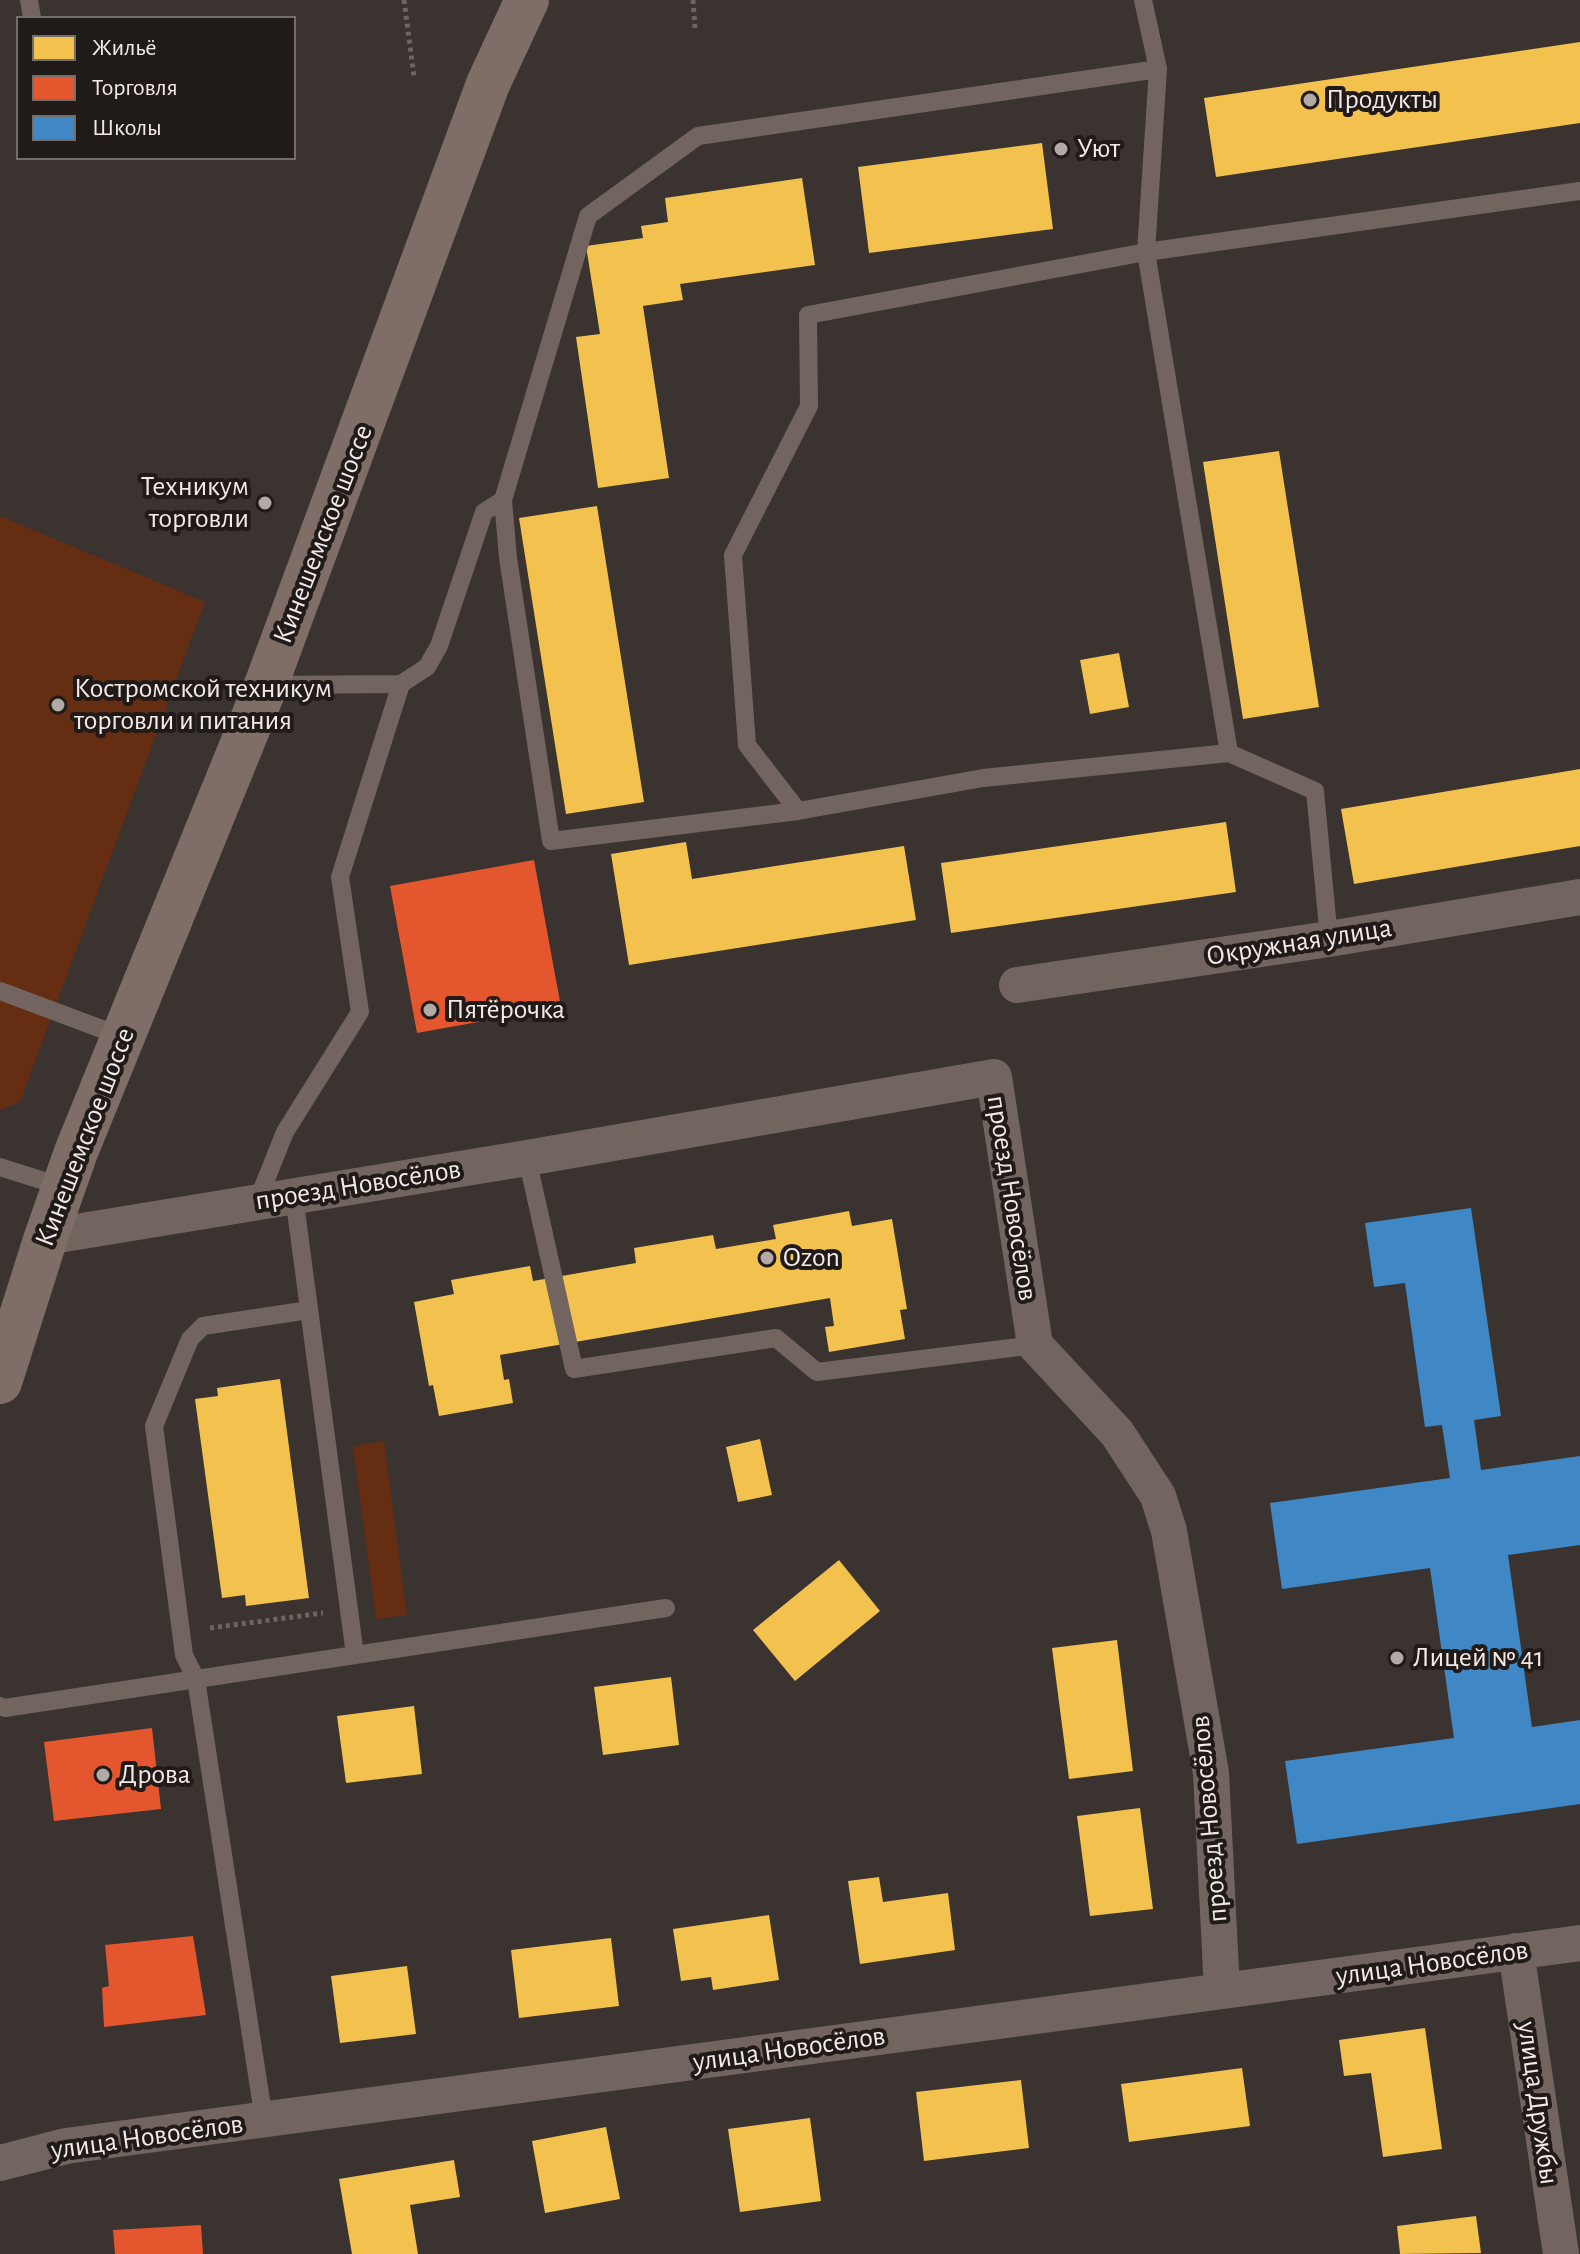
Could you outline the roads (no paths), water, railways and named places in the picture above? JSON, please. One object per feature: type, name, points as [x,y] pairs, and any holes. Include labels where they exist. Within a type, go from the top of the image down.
[{"type":"main road","name":"Кинешемское шоссе","points":[[0,1382],[63,1187],[266,685],[488,84],[527,0]]},
{"type":"street","name":"Окружная улица","points":[[1017,985],[1329,939],[1580,897]]},
{"type":"street","name":"проезд Новосёлов","points":[[46,1237],[994,1077],[1035,1345],[1117,1433],[1158,1496],[1169,1531],[1211,1773],[1222,1991]]},
{"type":"street","name":"улица Новосёлов","points":[[0,2163],[66,2146],[1580,1943]]},
{"type":"street","name":"улица Дружбы","points":[[1516,1951],[1561,2254]]},
{"type":"lane","points":[[1143,0],[1158,69],[1146,252],[1229,753]]},
{"type":"lane","points":[[1158,69],[698,136],[588,216],[503,500],[508,558],[551,841],[798,811],[983,778],[1229,753],[1315,791],[1329,939]]},
{"type":"lane","points":[[798,811],[747,745],[733,555],[809,406],[808,315],[1146,252],[1580,191]]},
{"type":"lane","points":[[266,685],[401,684],[427,667],[439,646],[484,512],[503,500]]},
{"type":"lane","points":[[257,1202],[285,1132],[360,1012],[340,877],[401,684]]},
{"type":"lane","points":[[0,991],[123,1037]]},
{"type":"lane","points":[[527,1158],[574,1369],[776,1338],[817,1372],[1035,1345]]},
{"type":"lane","points":[[0,1167],[63,1187]]},
{"type":"lane","points":[[294,1196],[355,1655]]},
{"type":"lane","points":[[264,2120],[196,1679],[184,1655],[154,1426],[190,1339],[203,1326],[309,1310]]},
{"type":"lane","points":[[0,1706],[5,1708],[666,1608]]},
{"type":"place","name":"Продукты","points":[[1310,100]]},
{"type":"place","name":"Уют","points":[[1061,149]]},
{"type":"place","name":"Техникум торговли","points":[[265,503]]},
{"type":"place","name":"Костромской техникум торговли и питания","points":[[58,705]]},
{"type":"place","name":"Пятёрочка","points":[[430,1010]]},
{"type":"place","name":"Ozon","points":[[767,1258]]},
{"type":"place","name":"Лицей № 41","points":[[1397,1658]]},
{"type":"place","name":"Дрова","points":[[103,1775]]}]
